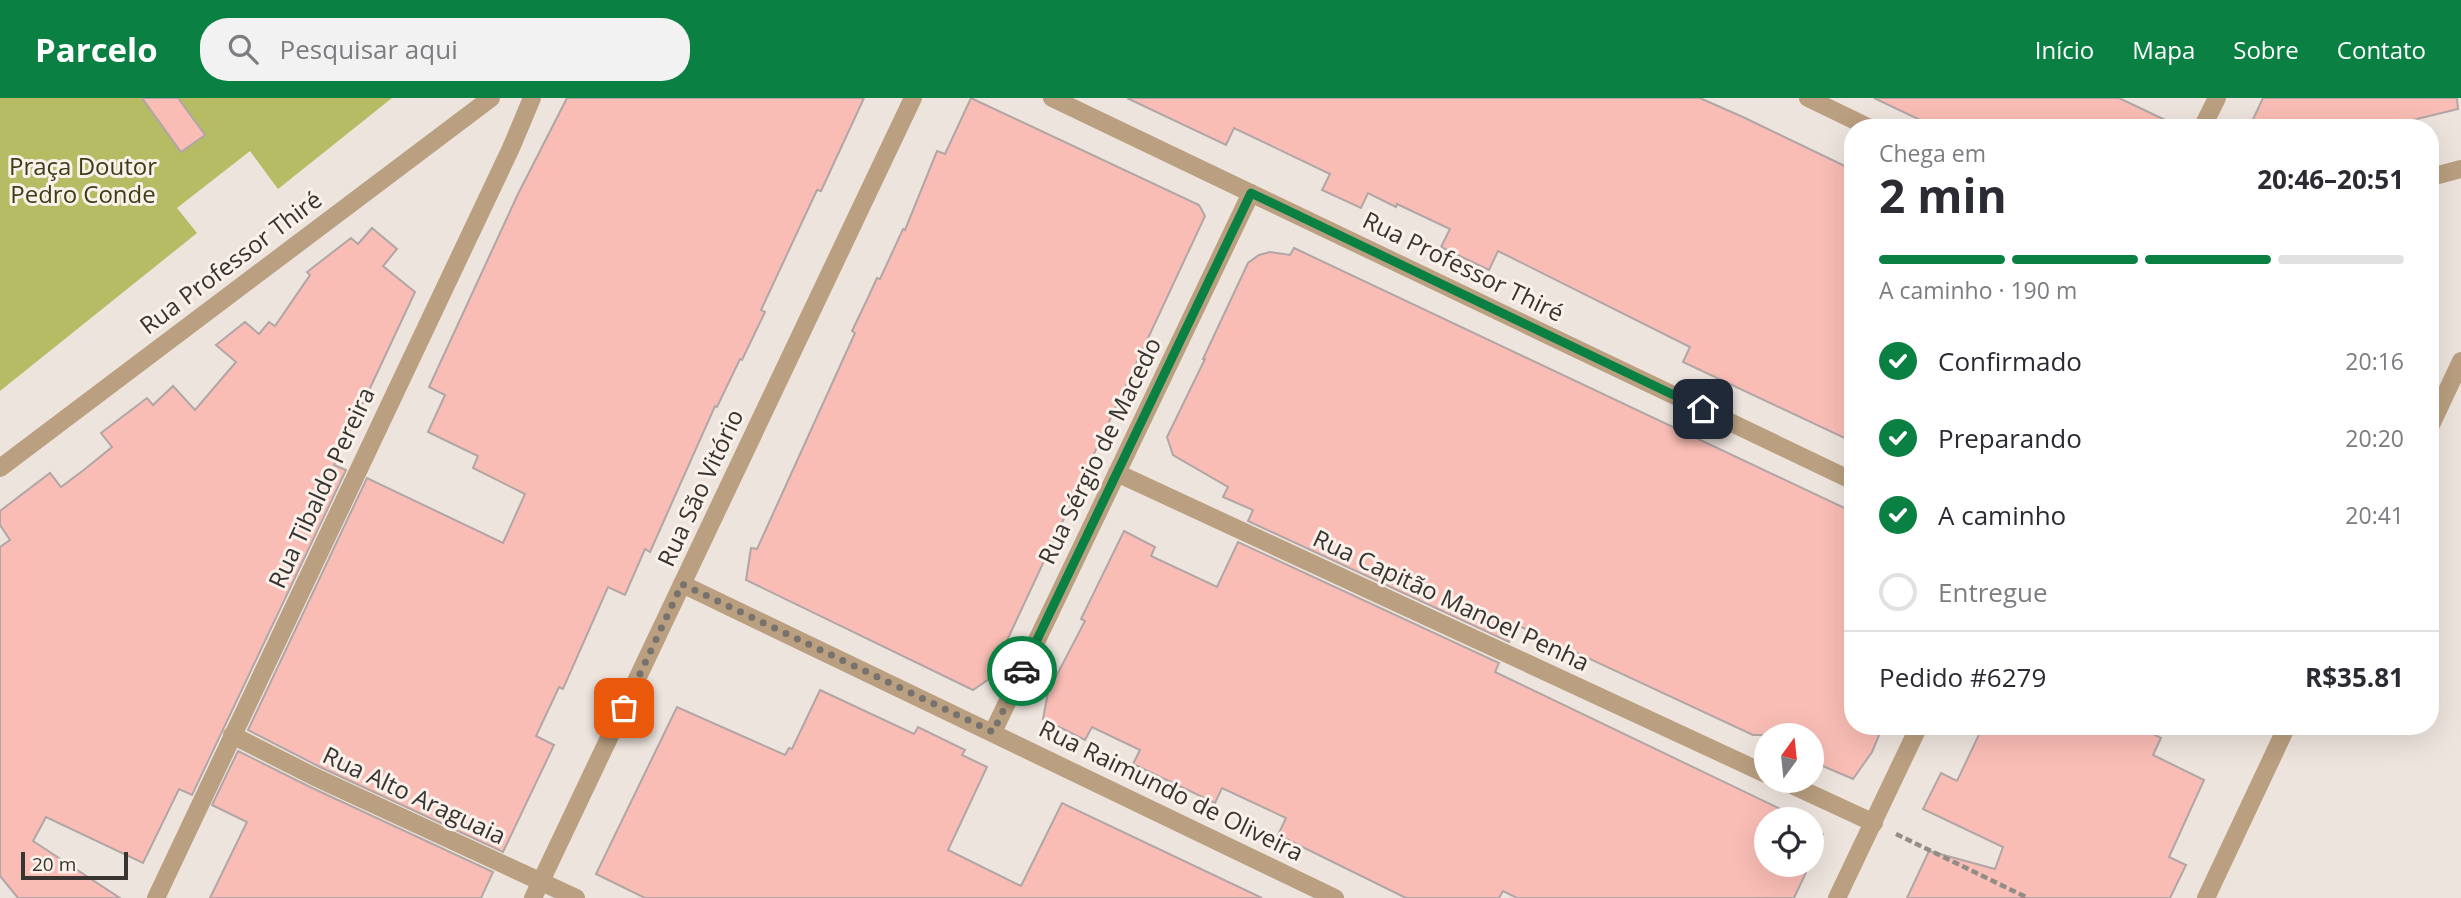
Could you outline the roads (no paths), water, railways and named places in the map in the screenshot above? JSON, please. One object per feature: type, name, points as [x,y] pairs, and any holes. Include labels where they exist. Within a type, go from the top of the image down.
[{"type":"street","name":"Rua Professor Thiré","points":[[0,468],[491,98]]},
{"type":"street","name":"Rua Tibaldo Pereira","points":[[156,898],[511,148],[531,98]]},
{"type":"street","name":"Rua São Vitório","points":[[537,890],[913,98]]},
{"type":"street","name":"Rua Professor Thiré","points":[[1052,98],[1844,477]]},
{"type":"street","points":[[1808,98],[1851,119]]},
{"type":"street","points":[[2206,119],[2217,98]]},
{"type":"street","points":[[2439,175],[2461,169]]},
{"type":"street","name":"Rua Sérgio de Macedo","points":[[993,732],[1251,193]]},
{"type":"street","points":[[2439,408],[2461,361]]},
{"type":"street","name":"Rua Capitão Manoel Penha","points":[[1117,473],[1754,768]]},
{"type":"street","name":"Rua Raimundo de Oliveira","points":[[682,584],[1335,898]]},
{"type":"street","name":"Rua Alto Araguaia","points":[[232,735],[537,890],[576,898]]},
{"type":"street","points":[[1838,898],[1915,735]]},
{"type":"street","points":[[2206,898],[2283,735]]},
{"type":"street","points":[[1808,793],[1874,824]]},
{"type":"park label","name":"Praça Doutor Pedro Conde","points":[[83,181]]}]
